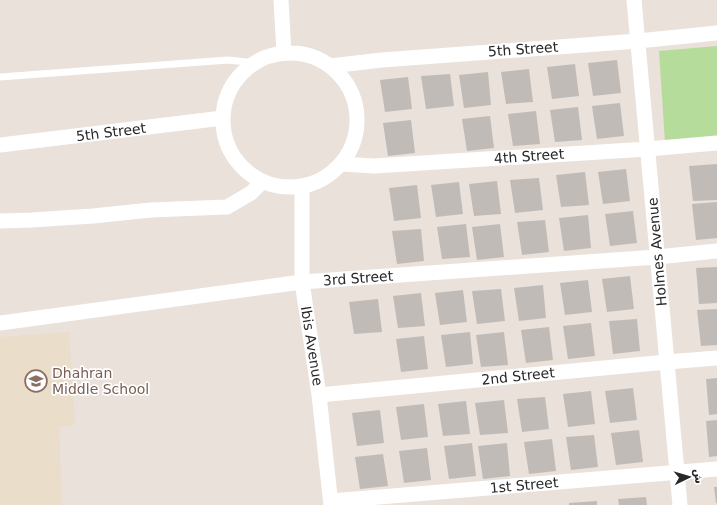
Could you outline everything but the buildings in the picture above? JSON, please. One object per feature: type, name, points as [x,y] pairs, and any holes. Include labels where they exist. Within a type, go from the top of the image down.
[{"type":"street","points":[[281,0],[284,53]]},
{"type":"street","name":"Holmes Avenue","points":[[634,0],[680,505]]},
{"type":"street","name":"5th Street","points":[[330,66],[382,60],[638,41],[717,33]]},
{"type":"street","points":[[284,53],[305,54],[325,62],[330,66],[341,76],[352,94],[357,115],[356,136],[342,164],[326,178],[316,183],[296,188],[275,186],[255,178],[239,165],[232,154],[225,137],[223,126],[225,105],[228,95],[238,77],[249,67],[264,58],[284,53]]},
{"type":"street","name":"5th Street","points":[[0,146],[223,118]]},
{"type":"street","name":"4th Street","points":[[342,164],[374,166],[648,149],[717,143]]},
{"type":"street","points":[[0,221],[77,217],[150,210],[227,207],[251,193],[262,182]]},
{"type":"street","name":"Ibis Avenue","points":[[302,187],[302,282],[319,395],[331,503]]},
{"type":"street","name":"3rd Street","points":[[0,323],[302,282],[657,257],[717,251]]},
{"type":"street","name":"2nd Street","points":[[319,395],[717,358]]},
{"type":"street","name":"1st Street","points":[[331,503],[717,469]]},
{"type":"lane","points":[[0,77],[228,60],[255,62],[249,67]]},
{"type":"shaded area","name":"Dhahran Middle School","points":[[69,332],[75,425],[59,427],[62,505],[0,505],[0,337]]},
{"type":"green space","points":[[717,46],[717,136],[665,142],[659,51]]},
{"type":"place","name":"Dhahran Middle School","points":[[36,381]]}]
